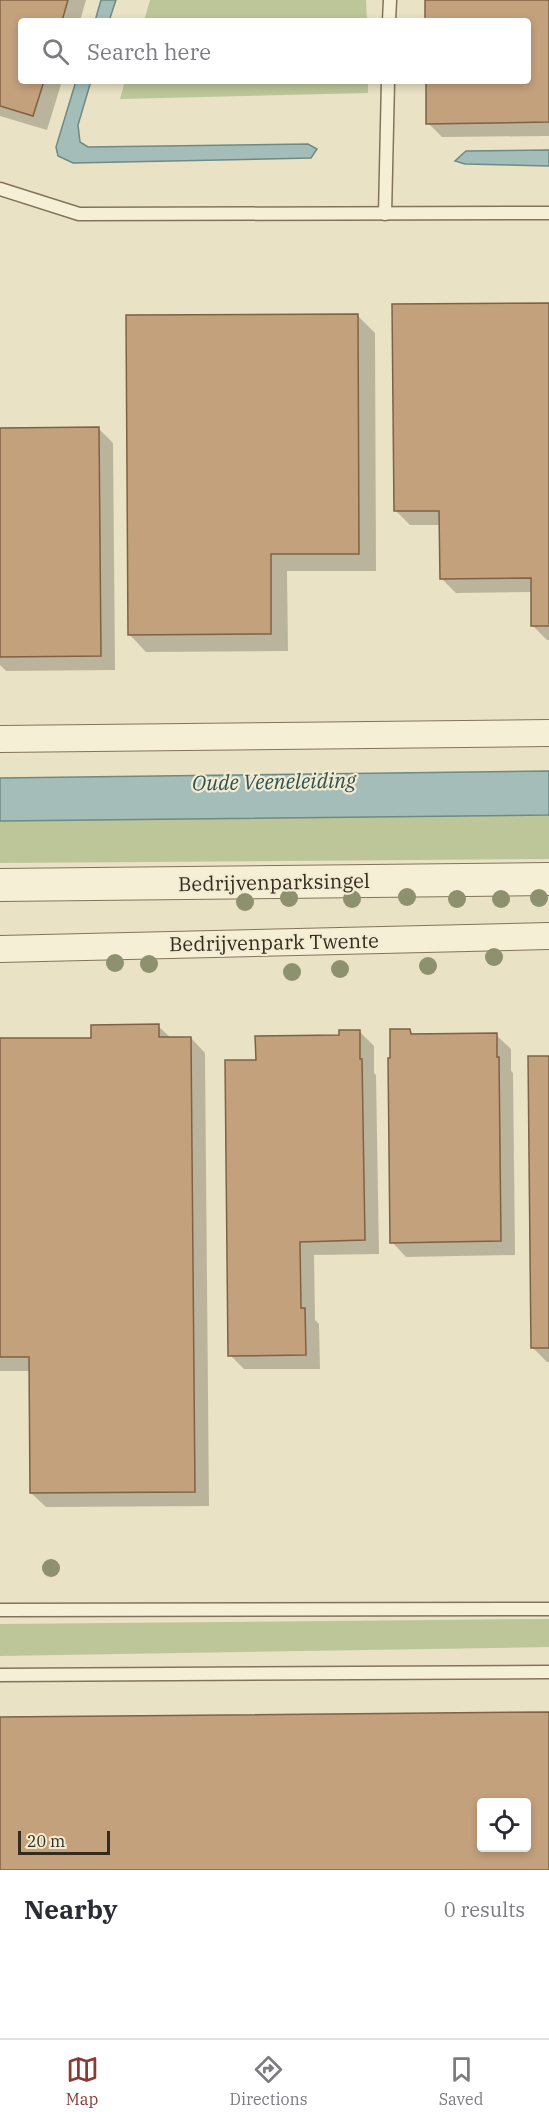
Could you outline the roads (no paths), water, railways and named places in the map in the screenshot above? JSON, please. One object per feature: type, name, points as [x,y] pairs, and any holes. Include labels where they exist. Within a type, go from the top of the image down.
[{"type":"street","points":[[0,739],[549,733]]},
{"type":"street","name":"Bedrijvenparksingel","points":[[0,885],[549,879]]},
{"type":"street","name":"Bedrijvenpark Twente","points":[[0,949],[549,936]]},
{"type":"lane","points":[[389,18],[390,0]]},
{"type":"lane","points":[[386,213],[388,84]]},
{"type":"lane","points":[[0,189],[79,214],[549,213]]},
{"type":"lane","points":[[0,1610],[549,1609]]},
{"type":"lane","points":[[0,1675],[549,1672]]},
{"type":"water","points":[[101,0],[116,0],[110,18],[96,18]]},
{"type":"water","points":[[75,84],[90,84],[78,125],[80,142],[88,147],[308,144],[317,149],[311,158],[73,163],[58,156],[56,147]]},
{"type":"water","points":[[549,150],[549,166],[465,164],[455,161],[466,151]]},
{"type":"water","name":"Oude Veeneleiding","points":[[549,771],[549,815],[0,821],[0,778]]}]
